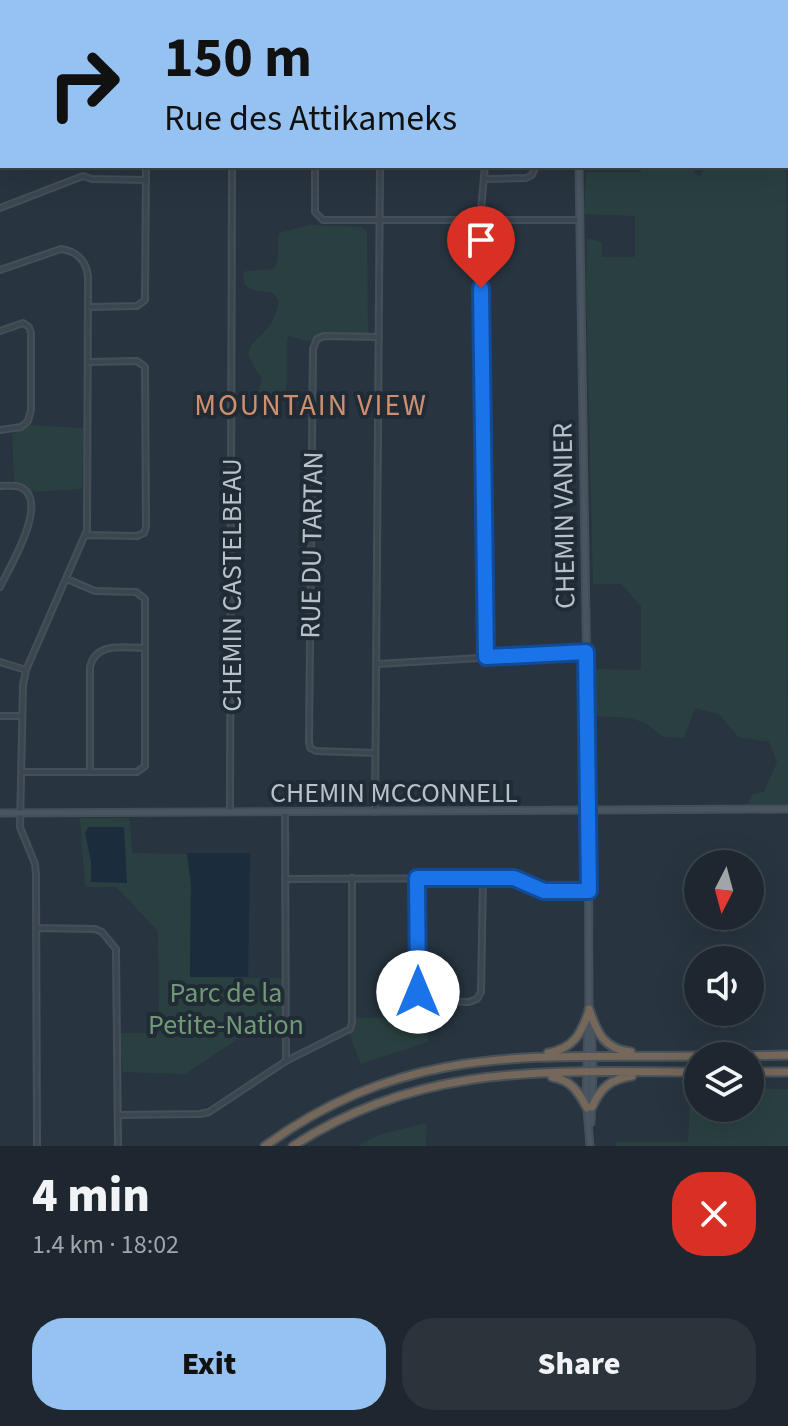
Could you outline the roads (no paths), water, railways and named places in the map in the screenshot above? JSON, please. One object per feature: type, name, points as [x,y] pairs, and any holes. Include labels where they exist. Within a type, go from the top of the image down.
[{"type":"highway","points":[[530,1057],[568,1047],[583,1030],[589,1009]]},
{"type":"highway","points":[[589,1009],[599,1034],[612,1048],[673,1057]]},
{"type":"highway","points":[[764,1055],[788,1055]]},
{"type":"highway","points":[[265,1146],[334,1103],[393,1079],[464,1062],[530,1057],[684,1057]]},
{"type":"highway","points":[[534,1073],[570,1082],[590,1107],[601,1091],[615,1080],[671,1072]]},
{"type":"highway","points":[[293,1146],[358,1111],[412,1091],[464,1079],[534,1073],[684,1072]]},
{"type":"highway","points":[[764,1072],[788,1072]]},
{"type":"main road","name":"CHEMIN VANIER","points":[[579,168],[589,810],[590,1146]]},
{"type":"main road","name":"CHEMIN MCCONNELL","points":[[0,813],[788,809]]},
{"type":"street","points":[[89,307],[137,306],[145,300],[146,168]]},
{"type":"street","name":"CHEMIN CASTELBEAU","points":[[230,813],[232,168]]},
{"type":"street","points":[[315,168],[315,209],[323,220],[579,220]]},
{"type":"street","points":[[375,812],[380,168]]},
{"type":"street","points":[[485,168],[480,220],[486,657]]},
{"type":"street","points":[[485,179],[526,178],[535,168]]},
{"type":"street","points":[[0,208],[83,174],[92,179],[146,180]]},
{"type":"street","points":[[0,270],[52,250],[70,251],[82,260],[87,270],[89,307],[86,535],[26,670],[22,716],[22,835],[36,868],[37,1146]]},
{"type":"street","points":[[0,331],[23,323],[31,333],[30,416],[21,427],[0,430]]},
{"type":"street","name":"RUE DU TARTAN","points":[[375,753],[316,751],[309,745],[309,726],[313,349],[317,339],[324,336],[379,337]]},
{"type":"street","points":[[86,535],[137,536],[144,533],[146,527],[145,367],[137,361],[89,362]]},
{"type":"street","points":[[0,486],[18,487],[27,492],[31,499],[31,511],[28,528],[0,587]]},
{"type":"street","points":[[22,772],[137,772],[145,766],[146,602],[143,595],[136,592],[95,591],[67,579]]},
{"type":"street","points":[[90,771],[90,667],[93,658],[106,648],[146,648]]},
{"type":"street","points":[[376,664],[586,652]]},
{"type":"street","points":[[0,662],[26,670]]},
{"type":"street","points":[[0,716],[22,716]]},
{"type":"street","points":[[285,812],[286,1061]]},
{"type":"street","points":[[118,1115],[204,1114],[286,1061],[344,1033],[351,1026],[352,878]]},
{"type":"street","points":[[417,878],[418,992],[421,999],[428,1001],[469,1002],[477,999],[481,992],[483,878]]},
{"type":"street","points":[[285,879],[517,878],[544,891],[589,891]]},
{"type":"street","points":[[36,928],[95,929],[102,932],[116,949],[118,1146]]},
{"type":"water","points":[[88,827],[124,827],[127,883],[91,882],[91,862],[85,833]]},
{"type":"water","points":[[250,853],[248,977],[190,977],[191,884],[187,854]]},
{"type":"district","name":"MOUNTAIN VIEW","points":[[311,405]]},
{"type":"park label","name":"Parc de la Petite-Nation","points":[[226,1008]]}]
